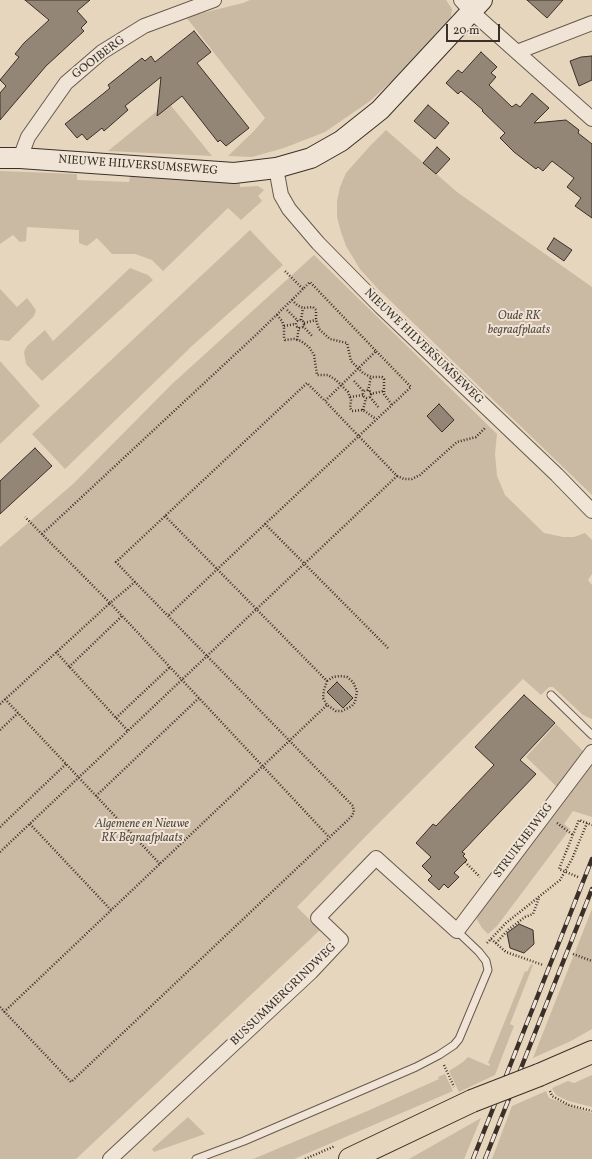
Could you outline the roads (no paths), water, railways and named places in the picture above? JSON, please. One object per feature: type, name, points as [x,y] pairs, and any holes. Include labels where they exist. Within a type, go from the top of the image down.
[{"type":"main road","points":[[357,1157],[464,1096],[539,1075],[592,1052]]},
{"type":"street","name":"GOOIBERG","points":[[20,158],[28,137],[66,83],[102,52],[144,26],[214,0]]},
{"type":"street","name":"NIEUWE HILVERSUMSEWEG","points":[[0,158],[20,158],[234,173],[276,168],[311,158],[341,141],[380,110],[472,4]]},
{"type":"street","points":[[472,4],[517,52],[592,119]]},
{"type":"street","points":[[517,52],[592,23]]},
{"type":"street","name":"NIEUWE HILVERSUMSEWEG","points":[[276,168],[281,195],[289,209],[318,243],[381,307],[557,475],[592,512]]},
{"type":"street","name":"STRUIKHEIWEG","points":[[457,931],[592,752]]},
{"type":"street","name":"BUSSUMMERGRINDWEG","points":[[110,1159],[311,972],[341,940],[318,918],[376,858],[457,931]]},
{"type":"lane","points":[[551,696],[592,735]]},
{"type":"lane","name":"BUSSUMMERGRINDWEG","points":[[196,1159],[258,1135],[416,1067],[450,1049],[459,1039],[488,970],[486,961],[479,952],[457,931]]},
{"type":"railway","points":[[473,1159],[592,859]]},
{"type":"railway","points":[[485,1159],[592,889]]},
{"type":"park label","name":"Oude RK begraafplaats","points":[[519,324]]},
{"type":"park label","name":"Algemene en Nieuwe RK Begraafplaats","points":[[142,832]]}]
